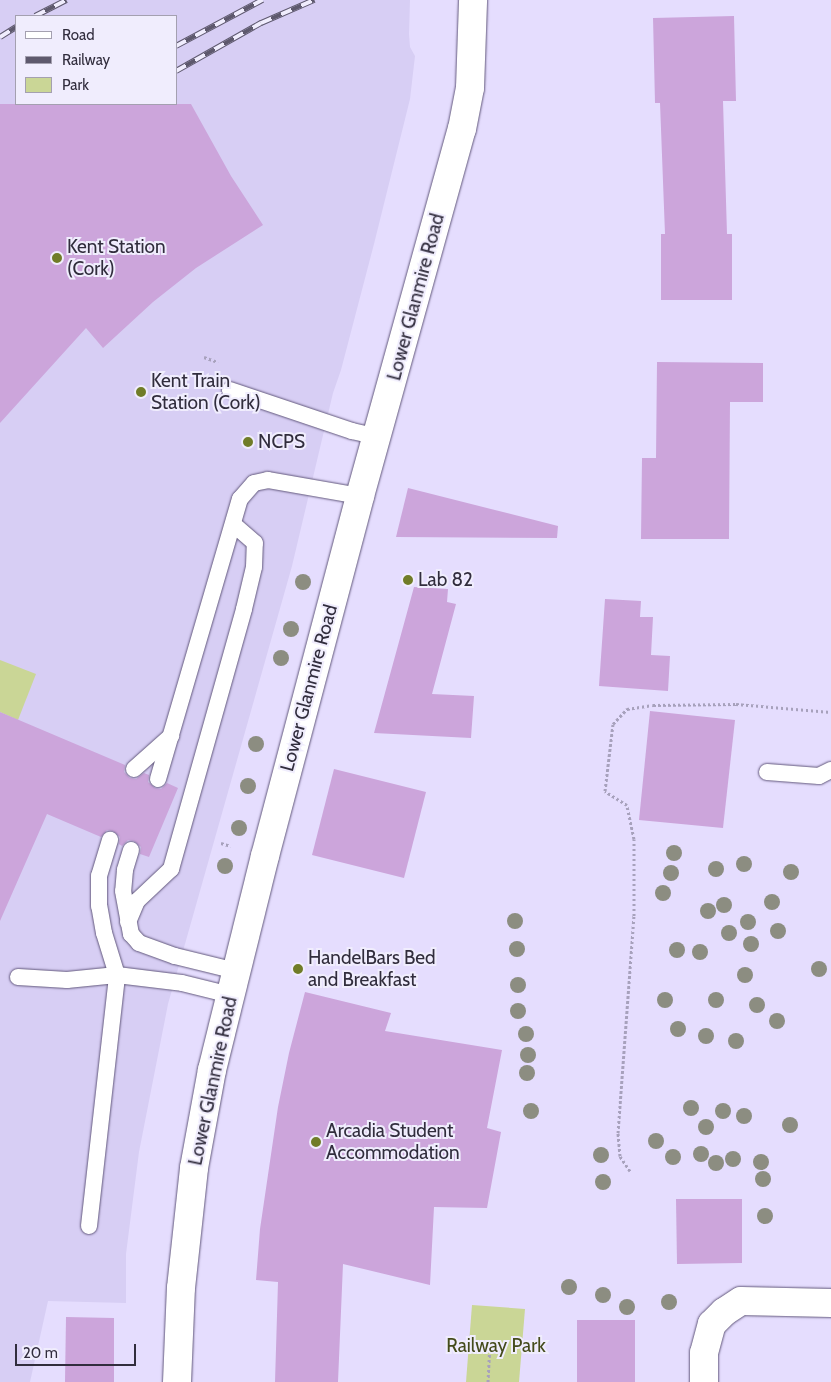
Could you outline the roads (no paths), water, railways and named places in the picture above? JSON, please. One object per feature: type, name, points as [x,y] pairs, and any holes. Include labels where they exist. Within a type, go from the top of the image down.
[{"type":"main road","name":"Lower Glanmire Road","points":[[178,1382],[181,1288],[194,1168],[212,1070],[360,496],[378,437],[462,129],[470,88],[473,0]]},
{"type":"main road","points":[[704,1382],[704,1353],[712,1324],[724,1312],[741,1300],[831,1303]]},
{"type":"lane","points":[[230,390],[352,431],[378,437]]},
{"type":"lane","points":[[158,779],[240,499],[254,483],[268,480],[360,496]]},
{"type":"lane","points":[[128,922],[137,901],[171,870],[244,609],[254,566],[255,543],[233,524]]},
{"type":"lane","points":[[134,769],[171,736]]},
{"type":"lane","points":[[767,772],[819,776],[831,770]]},
{"type":"lane","points":[[90,1226],[117,975],[98,906],[99,876],[110,840]]},
{"type":"lane","points":[[131,850],[125,870],[123,891],[131,934],[139,943],[175,956],[233,983]]},
{"type":"lane","points":[[18,977],[67,980],[117,975],[174,982],[233,983]]},
{"type":"railway","points":[[37,15],[66,0]]},
{"type":"railway","points":[[178,45],[262,0]]},
{"type":"railway","points":[[178,70],[261,23],[314,0]]},
{"type":"railway","points":[[0,37],[15,28]]},
{"type":"place","name":"Kent Station (Cork)","points":[[57,258]]},
{"type":"place","name":"Kent Train Station (Cork)","points":[[141,392]]},
{"type":"place","name":"NCPS","points":[[248,442]]},
{"type":"place","name":"Lab 82","points":[[408,580]]},
{"type":"place","name":"HandelBars Bed and Breakfast","points":[[298,969]]},
{"type":"place","name":"Arcadia Student Accommodation","points":[[316,1142]]},
{"type":"park label","name":"Railway Park","points":[[496,1346]]}]
